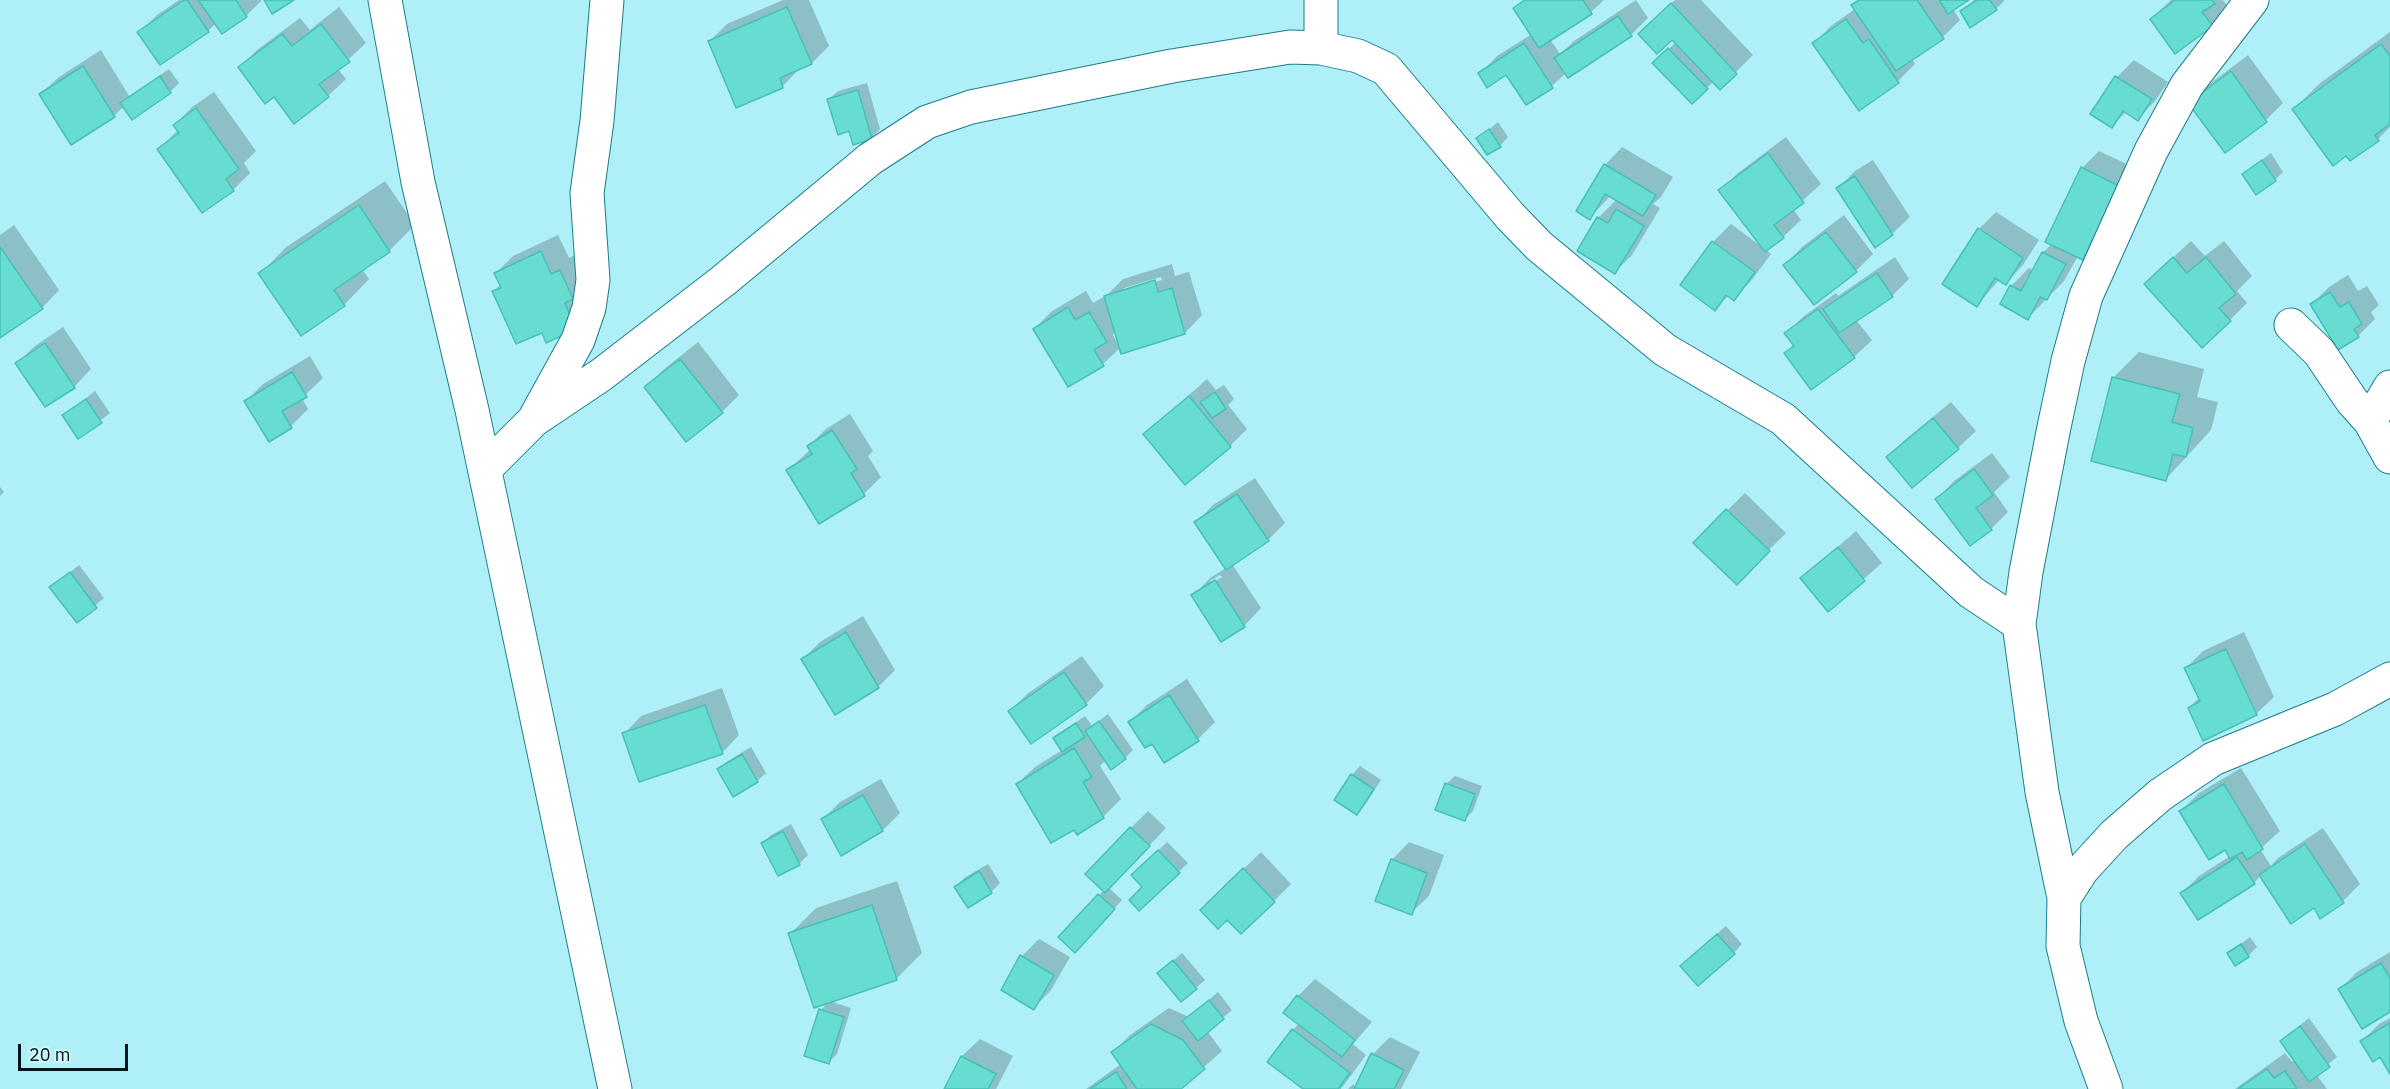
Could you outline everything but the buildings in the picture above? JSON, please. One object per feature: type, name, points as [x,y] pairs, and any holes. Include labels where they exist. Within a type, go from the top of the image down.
[{"type":"street","points":[[385,0],[418,182],[485,469],[615,1089]]},
{"type":"street","points":[[534,420],[578,340],[589,308],[593,280],[587,193],[597,121],[607,0]]},
{"type":"street","points":[[1321,0],[1321,48]]},
{"type":"street","points":[[2106,1089],[2081,1021],[2063,946],[2064,898],[2042,792],[2019,624],[2026,572],[2053,432],[2068,361],[2086,296],[2151,151],[2182,94],[2252,0]]},
{"type":"street","points":[[485,469],[534,420],[601,375],[723,281],[870,159],[927,122],[971,107],[1161,68],[1290,47],[1321,48],[1358,56],[1386,69],[1510,216],[1539,246],[1665,350],[1783,419],[1971,592],[2019,624]]},
{"type":"street","points":[[2291,325],[2319,352],[2352,402],[2370,421],[2390,457]]},
{"type":"street","points":[[2370,421],[2390,387]]},
{"type":"street","points":[[2064,898],[2082,870],[2114,835],[2160,795],[2213,759],[2335,710],[2390,679]]}]
